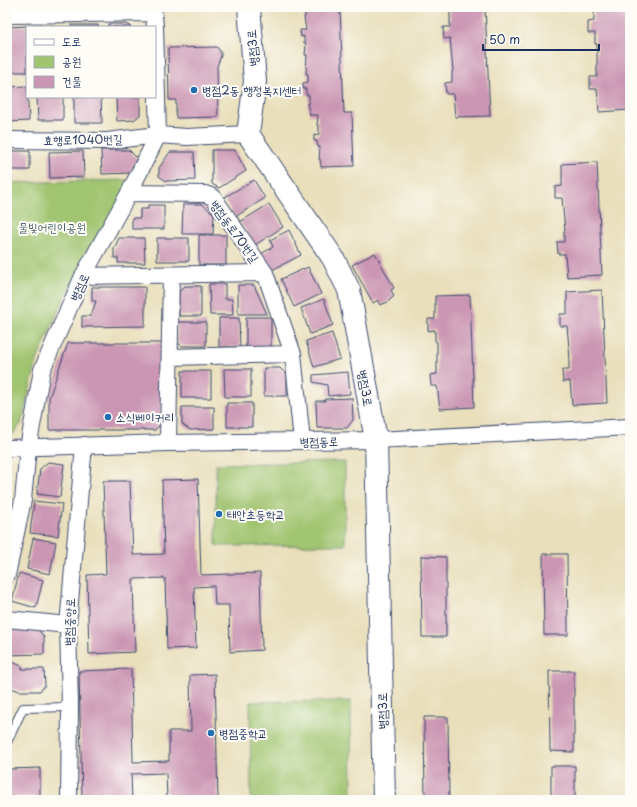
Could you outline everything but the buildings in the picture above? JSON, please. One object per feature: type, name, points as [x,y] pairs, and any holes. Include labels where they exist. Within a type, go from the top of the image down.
[{"type":"street","name":"병점3로","points":[[249,7],[255,81],[248,134],[333,258],[349,290],[376,440],[384,800]]},
{"type":"street","points":[[7,15],[153,10]]},
{"type":"street","name":"병점로","points":[[153,10],[155,26]]},
{"type":"street","name":"병점로","points":[[7,575],[23,500],[28,448],[42,370],[84,276],[129,193],[158,135],[156,62]]},
{"type":"street","name":"효행로1040번길","points":[[7,140],[107,141],[158,135],[187,137],[248,134]]},
{"type":"street","name":"병점동로70번길","points":[[129,193],[206,194],[212,197],[265,273],[293,354],[302,441]]},
{"type":"street","name":"병점동로70번길","points":[[84,276],[265,273]]},
{"type":"street","points":[[168,442],[171,275]]},
{"type":"street","points":[[170,357],[293,354]]},
{"type":"street","name":"병점동로","points":[[7,448],[168,442],[376,440],[630,427]]},
{"type":"street","name":"병점중앙로","points":[[69,800],[70,707],[68,625],[84,445]]},
{"type":"street","points":[[7,619],[68,625]]},
{"type":"lane","points":[[7,742],[23,708],[70,707]]},
{"type":"green space","name":"물빛어린이공원","points":[[127,180],[128,189],[65,296],[37,360],[21,424],[12,435],[7,435],[7,183]]},
{"type":"green space","points":[[345,462],[345,545],[216,546],[216,464]]},
{"type":"green space","points":[[351,701],[352,800],[251,800],[250,702]]},
{"type":"place","name":"병점2동 행정복지센터","points":[[194,90]]},
{"type":"place","name":"소식베이커리","points":[[108,417]]},
{"type":"place","name":"태안초등학교","points":[[219,514]]},
{"type":"place","name":"병점중학교","points":[[211,733]]}]
